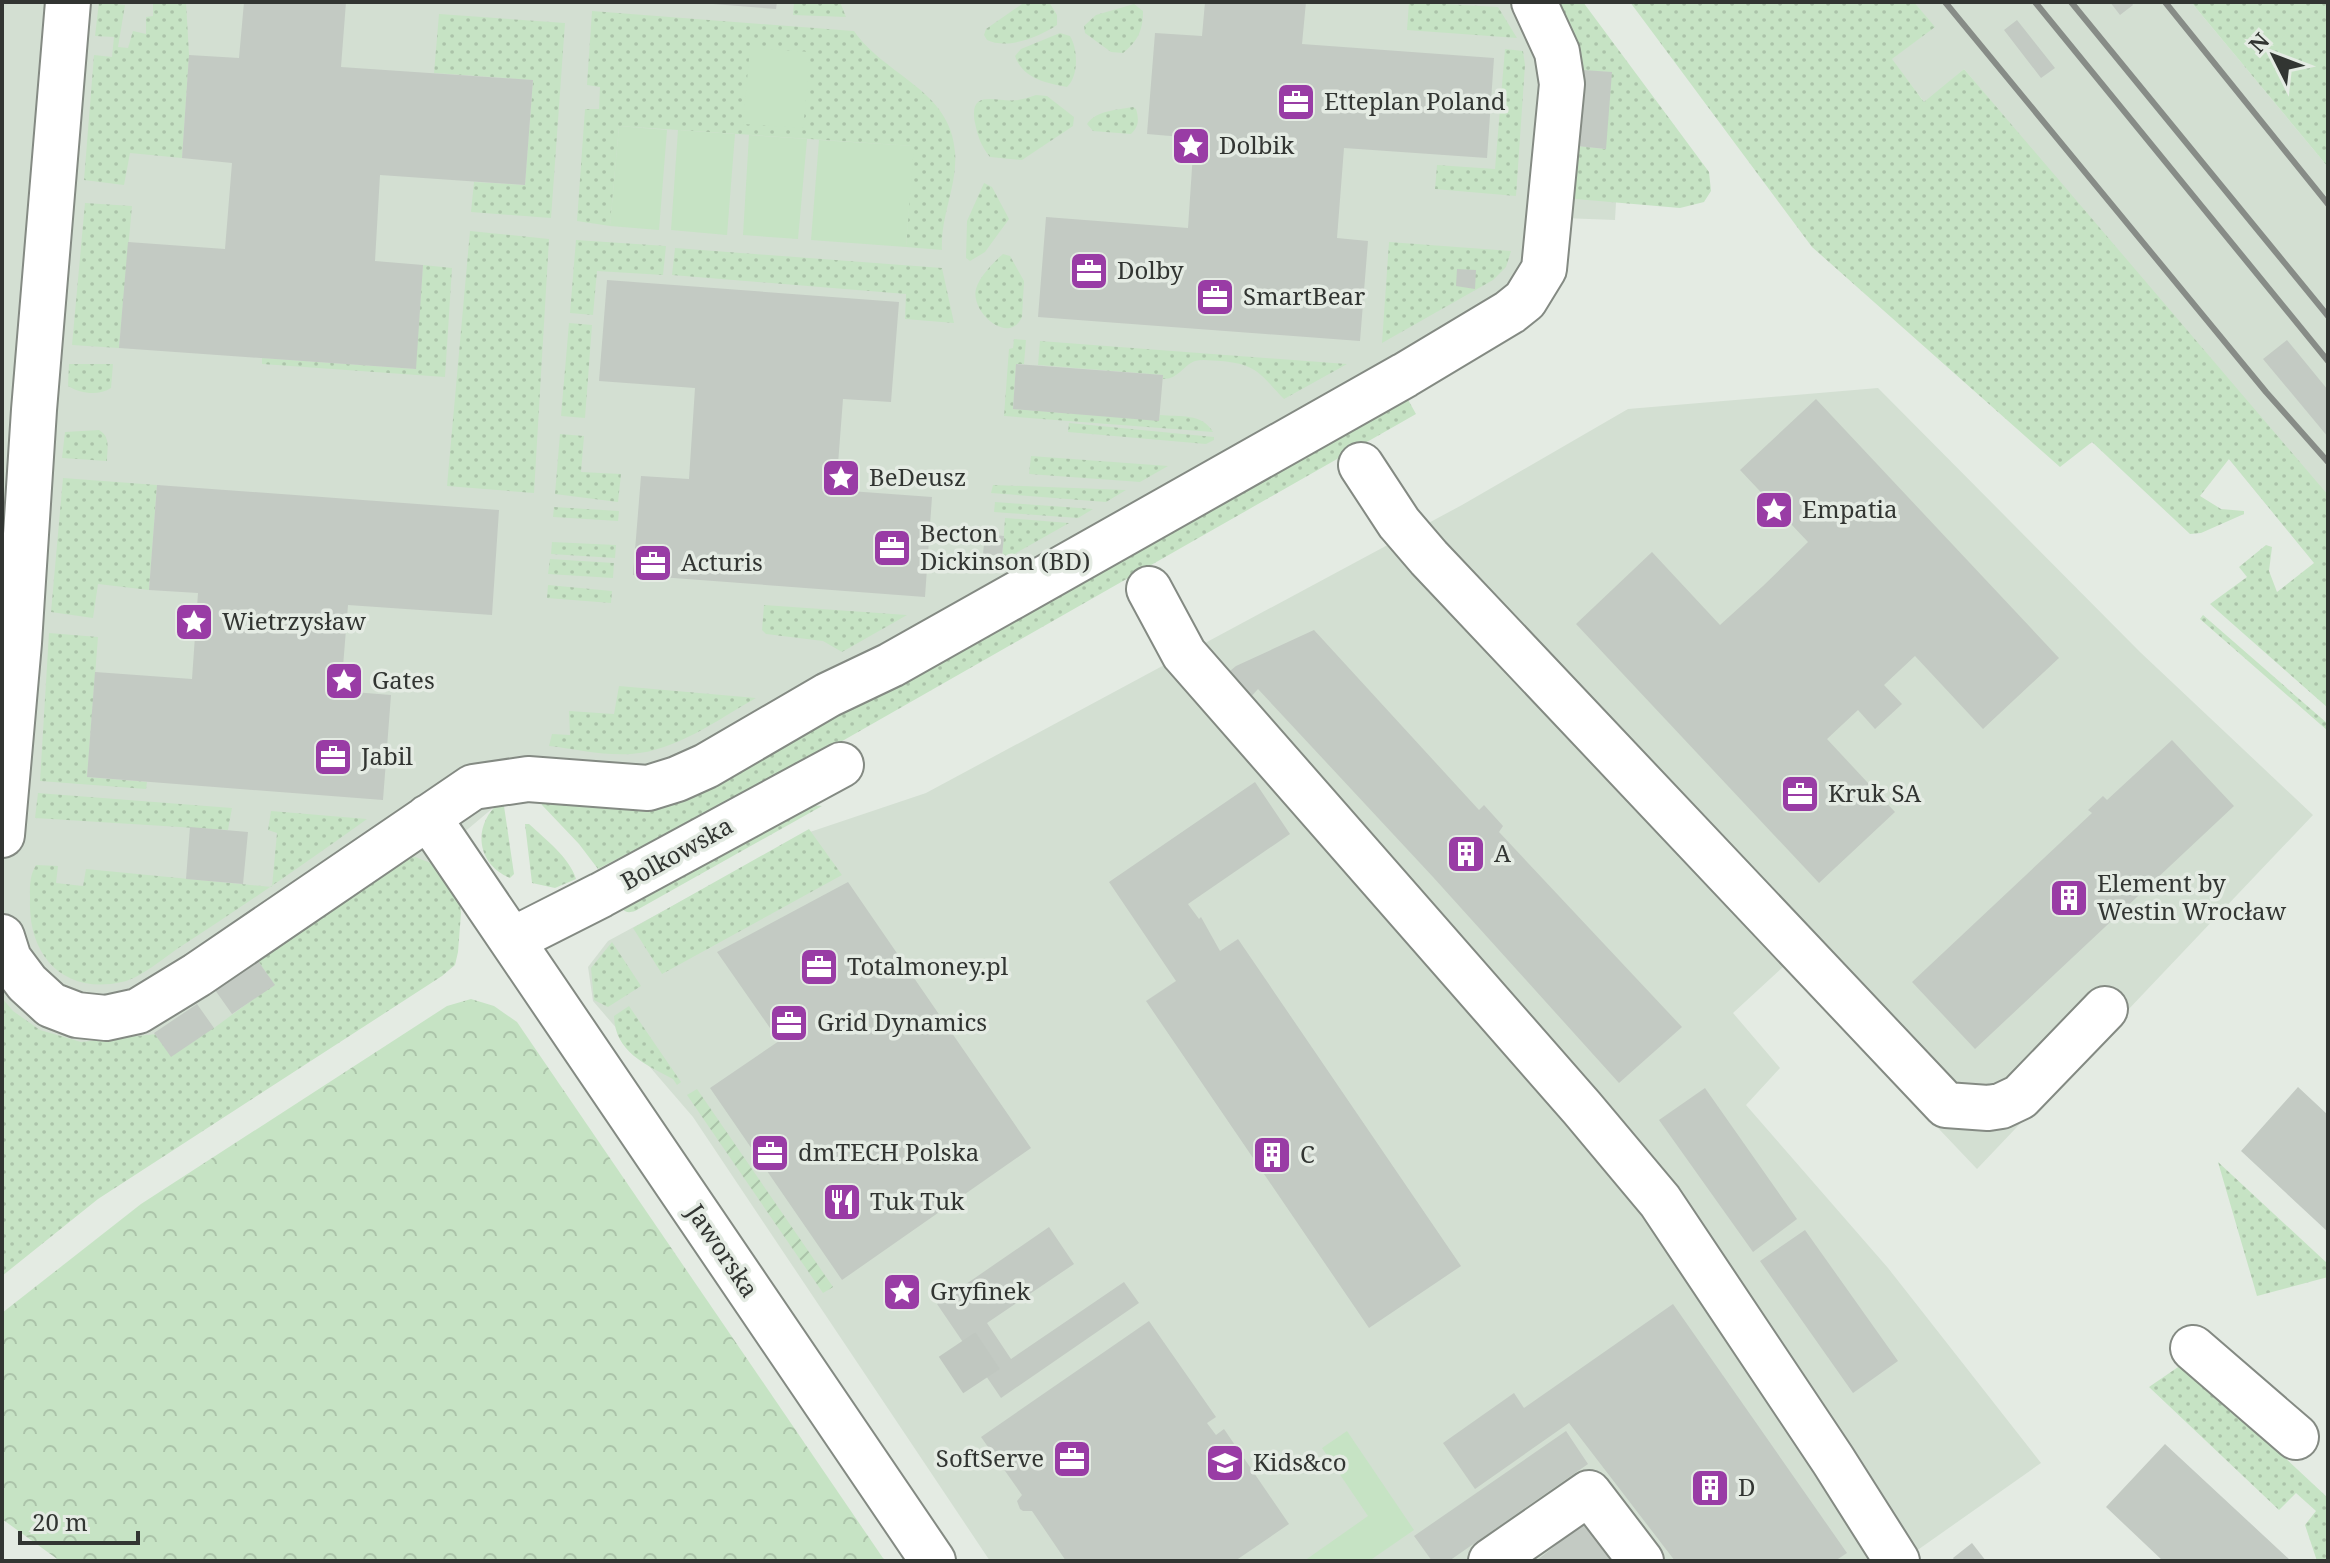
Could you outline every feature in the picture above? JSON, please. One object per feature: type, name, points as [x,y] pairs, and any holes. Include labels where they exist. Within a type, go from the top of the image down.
[{"type":"street","points":[[2,835],[68,2]]},
{"type":"street","points":[[2,937],[9,959],[27,983],[51,1005],[77,1015],[106,1018],[138,1011],[197,975],[473,787],[528,779],[648,788],[706,766],[828,695],[891,665],[1405,375],[1510,312],[1525,300],[1544,269],[1562,84],[1557,52],[1534,2]]},
{"type":"street","points":[[1361,465],[1399,523],[1429,558],[1946,1105],[1988,1108],[2020,1097],[2105,1009]]},
{"type":"street","points":[[1149,589],[1184,654],[1660,1201],[1897,1561]]},
{"type":"street","name":"Bolkowska","points":[[512,940],[841,765]]},
{"type":"street","name":"Jaworska","points":[[428,817],[933,1561]]},
{"type":"street","points":[[2193,1348],[2296,1437]]},
{"type":"street","points":[[1491,1561],[1589,1493],[1641,1561]]},
{"type":"shaded area","points":[[2,2],[1554,2],[1624,60],[1615,220],[1563,218],[1559,260],[693,793],[540,793],[500,802],[430,861],[421,907],[2,1229]]},
{"type":"shaded area","points":[[1914,2],[2191,2],[2328,167],[2328,560],[2319,568],[2228,458],[2024,141],[1964,69],[1925,103],[1891,59],[1934,27]]},
{"type":"shaded area","points":[[1878,388],[2140,652],[2313,815],[1977,1169],[1784,966],[1733,1013],[1780,1068],[1746,1105],[1888,1268],[2041,1463],[1902,1561],[990,1561],[693,1117],[593,1001],[588,967],[608,941],[807,833],[926,793],[1462,505],[1628,409]]},
{"type":"green space","points":[[99,2],[125,5],[118,47],[128,48],[133,31],[146,34],[146,17],[153,16],[153,2],[186,2],[189,55],[182,158],[130,153],[124,185],[84,180],[94,55],[112,57],[114,37],[95,36]]},
{"type":"green space","points":[[794,2],[840,2],[846,17],[793,15]]},
{"type":"green space","points":[[1025,2],[1049,2],[1057,15],[1057,25],[1032,38],[1013,43],[987,40],[984,35],[986,29]]},
{"type":"green space","points":[[1409,2],[1498,7],[1517,38],[1407,30]]},
{"type":"green space","points":[[1553,2],[1583,2],[1709,172],[1711,191],[1704,202],[1680,208],[1564,198],[1577,146],[1605,149],[1611,72],[1575,70]]},
{"type":"green space","points":[[1630,2],[1914,2],[1935,27],[1892,59],[1924,102],[1964,69],[2328,495],[2328,708],[2210,604],[2247,577],[2239,567],[2266,545],[2272,547],[2269,571],[2277,592],[2314,563],[2229,459],[2200,496],[2221,509],[2244,511],[2244,514],[2201,533],[2190,534],[2092,442],[2060,467],[1812,247]]},
{"type":"green space","points":[[2191,2],[2328,2],[2328,167]]},
{"type":"green space","points":[[1134,4],[1143,11],[1142,24],[1139,35],[1123,53],[1111,52],[1085,33],[1084,26],[1096,15]]},
{"type":"green space","points":[[592,11],[854,31],[867,47],[929,98],[942,113],[951,131],[955,164],[942,250],[906,247],[913,146],[619,126],[610,226],[577,221],[585,109],[599,109],[600,87],[587,85]]},
{"type":"green space","points":[[439,14],[565,23],[551,218],[471,212],[474,182],[525,185],[533,80],[434,73]]},
{"type":"green space","points":[[1060,33],[1070,36],[1076,55],[1074,76],[1067,87],[1029,75],[1015,56],[1021,49]]},
{"type":"green space","points":[[750,48],[811,52],[803,128],[743,124]]},
{"type":"green space","points":[[1505,49],[1523,51],[1525,65],[1516,196],[1435,189],[1437,165],[1495,169]]},
{"type":"green space","points":[[1036,95],[1047,96],[1074,117],[1073,126],[1022,160],[990,157],[977,133],[976,105],[986,99],[1018,100]]},
{"type":"green space","points":[[1133,107],[1138,123],[1131,134],[1093,131],[1087,124],[1102,113]]},
{"type":"green space","points":[[619,126],[667,130],[659,230],[610,226]]},
{"type":"green space","points":[[678,130],[735,134],[727,235],[671,230]]},
{"type":"green space","points":[[749,135],[807,139],[798,239],[743,235]]},
{"type":"green space","points":[[819,140],[914,146],[906,247],[811,240]]},
{"type":"green space","points":[[984,183],[992,187],[1009,219],[985,252],[970,261],[966,258],[967,221]]},
{"type":"green space","points":[[85,203],[132,206],[119,348],[72,345]]},
{"type":"green space","points":[[470,231],[549,239],[534,493],[447,486]]},
{"type":"green space","points":[[576,240],[666,246],[663,275],[597,271],[593,315],[570,313]]},
{"type":"green space","points":[[1389,242],[1511,251],[1506,267],[1493,280],[1382,343]]},
{"type":"green space","points":[[675,248],[942,268],[954,323],[905,319],[906,294],[672,275]]},
{"type":"green space","points":[[1003,254],[1010,256],[1024,281],[1022,317],[1016,325],[1008,328],[1000,327],[984,316],[976,298],[980,280]]},
{"type":"green space","points":[[423,265],[452,268],[445,377],[262,364],[262,358],[415,369]]},
{"type":"green space","points":[[569,323],[592,325],[585,418],[561,416]]},
{"type":"green space","points":[[1014,339],[1026,340],[1024,364],[1016,364],[1013,409],[1159,420],[1160,415],[1183,416],[1203,422],[1213,432],[1004,416],[1009,349],[1013,348]]},
{"type":"green space","points":[[1040,341],[1347,364],[1284,399],[1257,372],[1233,363],[1195,361],[1173,377],[1163,379],[1163,375],[1038,365]]},
{"type":"green space","points":[[69,364],[113,364],[111,388],[90,393],[68,386]]},
{"type":"green space","points":[[1402,389],[1416,414],[823,752],[598,869],[542,805],[540,799],[620,805]]},
{"type":"green space","points":[[1069,423],[1214,437],[1214,440],[1206,444],[1068,432]]},
{"type":"green space","points":[[99,430],[107,439],[107,461],[62,458],[65,432]]},
{"type":"green space","points":[[560,434],[584,436],[581,472],[621,474],[618,502],[555,494]]},
{"type":"green space","points":[[1031,456],[1168,466],[1140,482],[1029,474]]},
{"type":"green space","points":[[63,478],[157,485],[149,590],[98,584],[93,618],[51,612]]},
{"type":"green space","points":[[993,485],[1126,490],[1106,502],[991,493]]},
{"type":"green space","points":[[995,502],[1093,509],[1078,518],[994,512]]},
{"type":"green space","points":[[554,507],[619,511],[618,521],[553,517]]},
{"type":"green space","points":[[1005,518],[1069,523],[1002,561]]},
{"type":"green space","points":[[552,542],[616,545],[615,558],[551,554]]},
{"type":"green space","points":[[550,559],[614,563],[613,578],[548,574]]},
{"type":"green space","points":[[548,585],[612,591],[611,603],[547,598]]},
{"type":"green space","points":[[764,605],[907,615],[842,652],[823,641],[766,634],[762,630]]},
{"type":"green space","points":[[2203,615],[2328,724],[2328,731],[2200,619]]},
{"type":"green space","points":[[49,633],[98,637],[87,777],[147,782],[146,789],[40,781]]},
{"type":"green space","points":[[619,686],[756,698],[680,741],[648,752],[611,754],[549,746],[552,734],[570,735],[569,711],[614,714]]},
{"type":"green space","points":[[38,793],[232,808],[228,830],[35,818]]},
{"type":"green space","points":[[500,802],[504,806],[514,874],[510,878],[490,863],[482,843],[485,822]]},
{"type":"green space","points":[[810,805],[822,806],[635,911],[625,911],[618,903]]},
{"type":"green space","points":[[271,811],[367,819],[321,852],[272,886],[277,833],[268,830]]},
{"type":"green space","points":[[525,824],[529,824],[556,849],[576,879],[555,888],[532,883]]},
{"type":"green space","points":[[809,829],[842,875],[662,974],[633,928]]},
{"type":"green space","points":[[415,857],[433,864],[459,897],[461,913],[455,965],[98,1199],[2,1276],[2,998],[13,1011],[40,1030],[81,1042],[214,1028],[274,984],[258,961],[360,886]]},
{"type":"green space","points":[[36,865],[58,866],[56,883],[83,886],[86,869],[270,887],[144,972],[129,980],[101,985],[67,977],[54,967],[35,938],[31,920],[30,882]]},
{"type":"green space","points":[[612,942],[641,986],[608,1007],[594,1000],[591,968]]},
{"type":"green space","points":[[471,999],[494,1006],[517,1022],[885,1561],[60,1561],[2,1519],[2,1313],[141,1204],[447,1006]]},
{"type":"green space","points":[[629,1006],[681,1082],[677,1085],[673,1079],[633,1055],[620,1039],[614,1016]]},
{"type":"green space","points":[[697,1089],[833,1287],[823,1293],[687,1095]]},
{"type":"green space","points":[[2218,1162],[2328,1264],[2328,1277],[2257,1296]]},
{"type":"green space","points":[[2184,1363],[2328,1498],[2328,1561],[2317,1561],[2305,1525],[2316,1511],[2296,1493],[2279,1510],[2149,1387]]},
{"type":"green space","points":[[1347,1431],[1414,1530],[1369,1561],[1304,1561],[1368,1516],[1322,1448]]},
{"type":"building","points":[[244,2],[346,2],[341,67],[533,80],[525,185],[380,175],[375,261],[423,265],[416,369],[119,348],[128,242],[225,249],[232,163],[182,158],[189,55],[239,58]]},
{"type":"building","points":[[713,2],[777,2],[776,9]]},
{"type":"building","points":[[1205,2],[1306,2],[1302,44],[1494,58],[1487,158],[1344,148],[1337,238],[1368,241],[1360,341],[1038,317],[1046,217],[1188,228],[1194,138],[1147,134],[1155,33],[1202,36]]},
{"type":"building","points":[[2110,2],[2131,2],[2133,5],[2120,15]]},
{"type":"building","points":[[2017,20],[2055,68],[2041,78],[2004,30]]},
{"type":"building","points":[[1583,70],[1612,72],[1606,149],[1577,146]]},
{"type":"building","points":[[1457,269],[1476,270],[1475,289],[1456,286]]},
{"type":"building","points":[[607,280],[899,302],[891,402],[843,399],[836,490],[932,497],[925,597],[633,575],[641,476],[689,479],[695,388],[599,381]]},
{"type":"building","points":[[2287,340],[2328,390],[2328,437],[2263,359]]},
{"type":"building","points":[[1016,364],[1163,375],[1159,421],[1013,409]]},
{"type":"building","points":[[1816,399],[2059,658],[1983,729],[1915,656],[1884,685],[1902,704],[1875,729],[1858,710],[1827,739],[1895,812],[1819,883],[1576,624],[1652,552],[1720,625],[1763,586],[1808,542],[1740,470]]},
{"type":"building","points":[[157,485],[499,510],[492,615],[348,605],[341,691],[391,695],[383,800],[87,777],[95,672],[192,679],[198,593],[149,590]]},
{"type":"building","points":[[985,534],[1004,536],[1002,556],[983,554]]},
{"type":"building","name":"A","points":[[1314,630],[1479,810],[1484,805],[1503,826],[1499,832],[1682,1027],[1619,1083],[1258,689],[1248,700],[1225,675],[1236,666]]},
{"type":"building","name":"Element by Westin Wrocław","points":[[2172,740],[2234,806],[1975,1049],[1912,982],[2092,813],[2088,810],[2103,796],[2107,800]]},
{"type":"building","points":[[1255,782],[1290,834],[1188,904],[1199,919],[1201,917],[1220,951],[1238,939],[1461,1266],[1369,1328],[1146,1001],[1176,981],[1109,882]]},
{"type":"building","points":[[190,827],[248,832],[243,884],[186,879]]},
{"type":"building","points":[[848,882],[1031,1148],[842,1280],[710,1088],[779,1041],[717,952]]},
{"type":"building","points":[[258,961],[275,985],[232,1014],[215,990]]},
{"type":"building","points":[[197,1004],[214,1028],[171,1057],[154,1033]]},
{"type":"building","points":[[2298,1087],[2328,1115],[2328,1232],[2241,1151]]},
{"type":"building","points":[[1705,1088],[1797,1219],[1753,1252],[1659,1120]]},
{"type":"building","points":[[1049,1227],[1074,1264],[987,1323],[1011,1359],[1124,1282],[1139,1303],[1001,1398],[937,1304]]},
{"type":"building","points":[[1805,1230],[1898,1361],[1853,1393],[1760,1261]]},
{"type":"building","name":"D","points":[[1673,1304],[1847,1553],[1835,1561],[1675,1561],[1569,1423],[1475,1489],[1443,1443],[1514,1393],[1524,1408]]},
{"type":"building","points":[[1149,1321],[1216,1417],[1207,1423],[1216,1435],[1224,1429],[1289,1524],[1235,1561],[1066,1561],[1032,1511],[1020,1509],[1017,1501],[1022,1495],[981,1437]]},
{"type":"building","points":[[1566,1431],[1588,1464],[1449,1561],[1432,1561],[1414,1536]]},
{"type":"building","points":[[2165,1444],[2291,1561],[2163,1561],[2106,1507]]},
{"type":"building","points":[[1585,1522],[1617,1561],[1536,1561]]},
{"type":"building","points":[[1972,1543],[1986,1561],[1955,1561],[1953,1558]]},
{"type":"tunnel","points":[[951,1375],[1005,1339]]},
{"type":"railway","points":[[1945,2],[2266,392],[2328,462]]},
{"type":"railway","points":[[2035,2],[2328,361]]},
{"type":"railway","points":[[2071,2],[2328,316]]},
{"type":"railway","points":[[2165,2],[2328,204]]},
{"type":"place","name":"Etteplan Poland","points":[[1296,102]]},
{"type":"place","name":"Dolbik","points":[[1191,146]]},
{"type":"place","name":"Dolby","points":[[1089,271]]},
{"type":"place","name":"SmartBear","points":[[1215,297]]},
{"type":"place","name":"BeDeusz","points":[[841,478]]},
{"type":"place","name":"Empatia","points":[[1774,510]]},
{"type":"place","name":"Becton Dickinson (BD)","points":[[892,548]]},
{"type":"place","name":"Acturis","points":[[653,563]]},
{"type":"place","name":"Wietrzysław","points":[[194,622]]},
{"type":"place","name":"Gates","points":[[344,681]]},
{"type":"place","name":"Jabil","points":[[333,757]]},
{"type":"place","name":"Kruk SA","points":[[1800,794]]},
{"type":"place","name":"A","points":[[1466,854]]},
{"type":"place","name":"Element by Westin Wrocław","points":[[2069,898]]},
{"type":"place","name":"Totalmoney.pl","points":[[819,967]]},
{"type":"place","name":"Grid Dynamics","points":[[789,1023]]},
{"type":"place","name":"dmTECH Polska","points":[[770,1153]]},
{"type":"place","name":"C","points":[[1272,1155]]},
{"type":"place","name":"Tuk Tuk","points":[[842,1202]]},
{"type":"place","name":"Gryfinek","points":[[902,1292]]},
{"type":"place","name":"SoftServe","points":[[1072,1459]]},
{"type":"place","name":"Kids&co","points":[[1225,1463]]},
{"type":"place","name":"D","points":[[1710,1488]]}]
